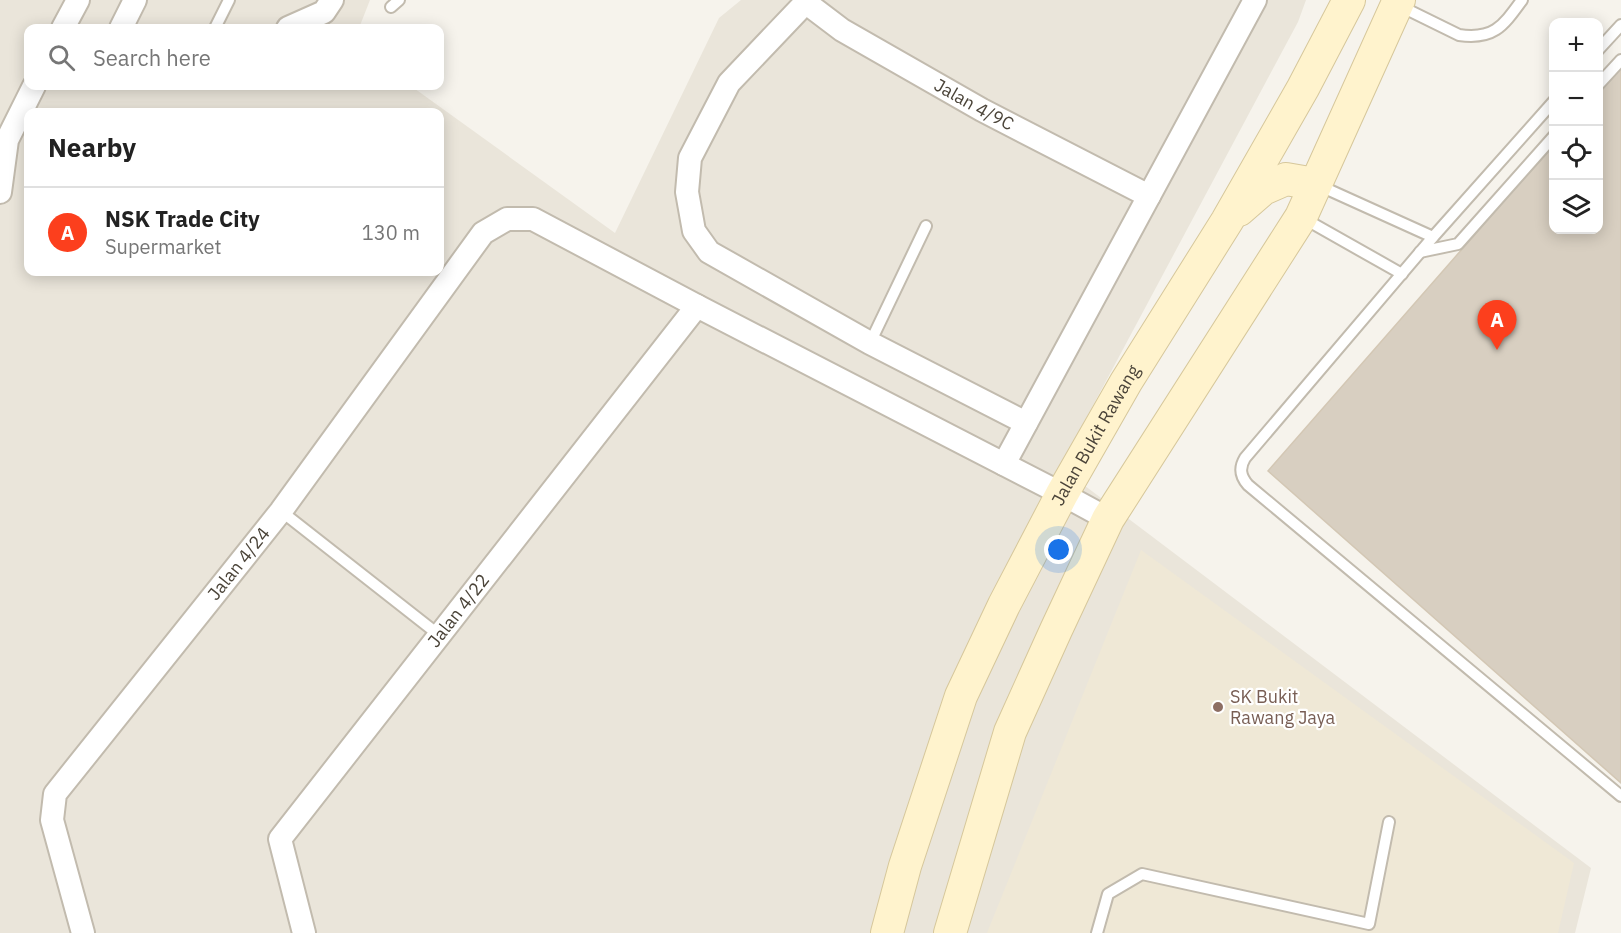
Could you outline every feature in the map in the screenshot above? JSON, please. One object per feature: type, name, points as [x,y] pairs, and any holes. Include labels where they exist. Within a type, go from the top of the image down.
[{"type":"street","points":[[65,24],[78,0]]},
{"type":"street","points":[[123,24],[135,0]]},
{"type":"street","points":[[297,24],[324,12],[332,0]]},
{"type":"street","points":[[1004,464],[1255,0]]},
{"type":"street","points":[[806,1],[729,83],[690,158],[687,192],[694,231],[709,252],[870,343],[1026,423]]},
{"type":"street","name":"Jalan 4/9C","points":[[806,1],[842,30],[982,110],[1149,196]]},
{"type":"street","name":"Jalan Bukit Rawang","points":[[887,933],[908,856],[962,696],[1004,605],[1062,494],[1126,382],[1227,221],[1303,88],[1347,1]]},
{"type":"street","points":[[951,933],[1010,732],[1108,519],[1301,217],[1398,2]]},
{"type":"street","points":[[0,192],[4,141],[32,90]]},
{"type":"street","points":[[1227,221],[1263,189],[1286,179],[1315,184]]},
{"type":"street","name":"Jalan 4/24","points":[[83,933],[52,820],[55,794],[281,511],[483,233],[507,219],[533,219],[697,306]]},
{"type":"street","points":[[697,306],[1108,519]]},
{"type":"street","name":"Jalan 4/22","points":[[304,933],[280,839],[697,306]]},
{"type":"lane","points":[[217,24],[229,0]]},
{"type":"lane","points":[[1398,2],[1459,35],[1469,37],[1486,34],[1504,25],[1522,0]]},
{"type":"lane","points":[[1603,45],[1621,25]]},
{"type":"lane","points":[[1603,80],[1621,60]]},
{"type":"lane","points":[[1549,107],[1420,252],[1245,458],[1240,472],[1243,479],[1266,500],[1621,796]]},
{"type":"lane","points":[[1420,252],[1458,244],[1549,142]]},
{"type":"lane","points":[[1315,184],[1433,237]]},
{"type":"lane","points":[[1301,217],[1402,274]]},
{"type":"lane","points":[[870,343],[926,226]]},
{"type":"lane","points":[[281,511],[439,635]]},
{"type":"lane","points":[[1097,933],[1108,894],[1142,874],[1369,924],[1389,822]]},
{"type":"shaded area","points":[[0,0],[370,0],[361,24],[24,24],[24,90],[417,90],[442,108],[24,108],[24,276],[444,276],[444,110],[615,233],[719,18],[741,0],[1306,0],[1298,22],[1060,467],[1591,868],[1575,933],[0,933]]},
{"type":"shaded area","name":"SK Bukit Rawang Jaya","points":[[1141,550],[1574,863],[1558,933],[987,933]]},
{"type":"building","points":[[1621,66],[1621,783],[1268,471],[1549,150],[1549,234],[1603,234],[1603,86]]},
{"type":"place","name":"NSK Trade City","points":[[1497,350]]},
{"type":"place","name":"SK Bukit Rawang Jaya","points":[[1218,707]]}]
